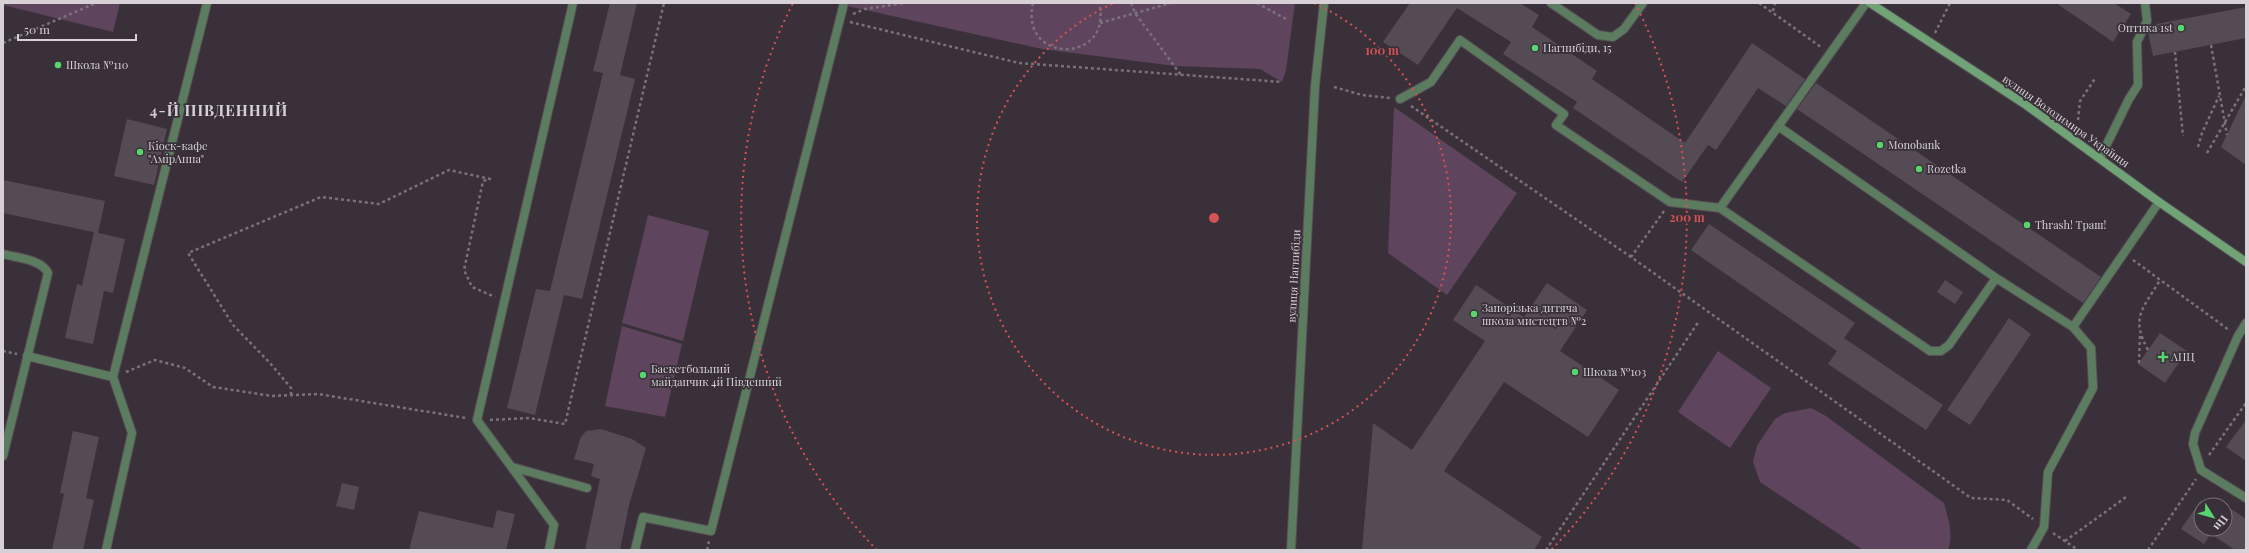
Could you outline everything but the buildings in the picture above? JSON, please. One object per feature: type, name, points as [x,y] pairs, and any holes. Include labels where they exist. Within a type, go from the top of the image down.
[{"type":"street","points":[[106,550],[132,433],[113,378],[208,3]]},
{"type":"street","points":[[549,550],[554,525],[477,420],[573,3]]},
{"type":"street","points":[[635,550],[643,517],[712,531],[844,3]]},
{"type":"street","name":"вулиця Нагнибіди","points":[[1291,550],[1315,86],[1324,3]]},
{"type":"street","points":[[1551,3],[1598,35],[1613,37],[1624,28],[1643,3]]},
{"type":"street","points":[[1720,208],[1866,3]]},
{"type":"street","name":"вулиця Володимира Українця","points":[[1870,3],[2026,105],[2159,202],[2246,262]]},
{"type":"street","points":[[2100,158],[2129,99],[2138,85],[2137,42],[2147,21],[2145,3]]},
{"type":"street","points":[[1400,99],[1431,82],[1460,40],[1564,114],[1556,125],[1670,202],[1720,208],[1930,351],[1941,351],[1949,345],[1996,278]]},
{"type":"street","points":[[1778,126],[1996,278],[2073,327],[2091,348],[2093,388],[2048,472],[2044,526],[2031,550]]},
{"type":"street","points":[[2073,327],[2159,202]]},
{"type":"street","points":[[3,254],[38,263],[45,266],[48,273],[3,456]]},
{"type":"street","points":[[2246,324],[2238,336],[2195,433],[2193,444],[2201,470],[2246,498]]},
{"type":"street","points":[[27,356],[113,378]]},
{"type":"street","points":[[512,467],[587,488]]},
{"type":"path","points":[[3,43],[96,3]]},
{"type":"path","points":[[113,378],[155,360],[185,368],[213,387],[272,396],[318,394],[477,420],[529,418],[565,424],[664,3]]},
{"type":"path","points":[[865,9],[903,3]]},
{"type":"path","points":[[1033,3],[1030,13],[1032,24],[1037,35],[1044,43],[1055,48],[1066,50],[1082,45],[1095,34],[1100,24],[1101,12],[1099,3]]},
{"type":"path","points":[[1131,3],[1135,13],[1181,75]]},
{"type":"path","points":[[1100,24],[1171,3]]},
{"type":"path","points":[[1257,3],[1286,18]]},
{"type":"path","points":[[1759,3],[1773,11],[1830,53]]},
{"type":"path","points":[[1773,11],[1775,3]]},
{"type":"path","points":[[1929,42],[1950,3]]},
{"type":"path","points":[[840,20],[1019,64],[1282,82]]},
{"type":"path","points":[[2210,45],[2227,135]]},
{"type":"path","points":[[2175,52],[2183,136]]},
{"type":"path","points":[[2078,120],[2080,101],[2096,77]]},
{"type":"path","points":[[2206,153],[2246,86]]},
{"type":"path","points":[[1334,87],[1362,95],[1400,99],[1631,257],[1971,498],[2007,500],[2078,550]]},
{"type":"path","points":[[2198,147],[2202,133],[2220,96]]},
{"type":"path","points":[[291,395],[291,388],[270,363],[233,326],[188,253],[321,197],[380,204],[449,170],[490,179],[483,180],[464,270],[472,287],[505,301]]},
{"type":"path","points":[[1631,257],[1670,202]]},
{"type":"path","points":[[2124,254],[2238,336]]},
{"type":"path","points":[[2139,363],[2139,315],[2160,280]]},
{"type":"path","points":[[1546,550],[1699,321]]},
{"type":"path","points":[[2140,334],[2148,350]]},
{"type":"path","points":[[2065,541],[2126,496]]},
{"type":"shaded area","points":[[3,3],[120,3],[113,32],[3,5]]},
{"type":"shaded area","points":[[848,3],[1295,3],[1286,70],[1282,82],[1260,69],[1175,66],[1042,49],[847,6]]},
{"type":"shaded area","points":[[1394,107],[1517,193],[1447,295],[1388,253]]},
{"type":"shaded area","points":[[648,215],[709,231],[683,341],[622,323]]},
{"type":"shaded area","name":"Баскетбольний майданчик 4й Південний","points":[[622,326],[682,344],[665,417],[605,406]]},
{"type":"shaded area","points":[[1718,351],[1771,388],[1730,448],[1678,412]]},
{"type":"shaded area","points":[[1811,408],[1826,416],[1944,503],[1949,520],[1950,544],[1948,550],[1863,550],[1760,482],[1753,462],[1757,446],[1775,419],[1785,413]]},
{"type":"place","name":"Оптика 1st","points":[[2181,28]]},
{"type":"place","name":"Нагнибіди, 15","points":[[1535,48]]},
{"type":"place","name":"Школа №110","points":[[58,65]]},
{"type":"place","name":"Monobank","points":[[1880,145]]},
{"type":"place","name":"Кіоск-кафе \"АмірАнна\"","points":[[140,152]]},
{"type":"place","name":"Rozetka","points":[[1919,169]]},
{"type":"place","name":"Thrash! Траш!","points":[[2027,225]]},
{"type":"place","name":"Запорізька дитяча школа мистецтв №2","points":[[1474,314]]},
{"type":"place","name":"АНЦ","points":[[2163,357]]},
{"type":"place","name":"Школа №103","points":[[1575,372]]},
{"type":"place","name":"Баскетбольний майданчик 4й Південний","points":[[643,375]]},
{"type":"district","name":"4-Й ПІВДЕННИЙ","points":[[219,111]]}]
